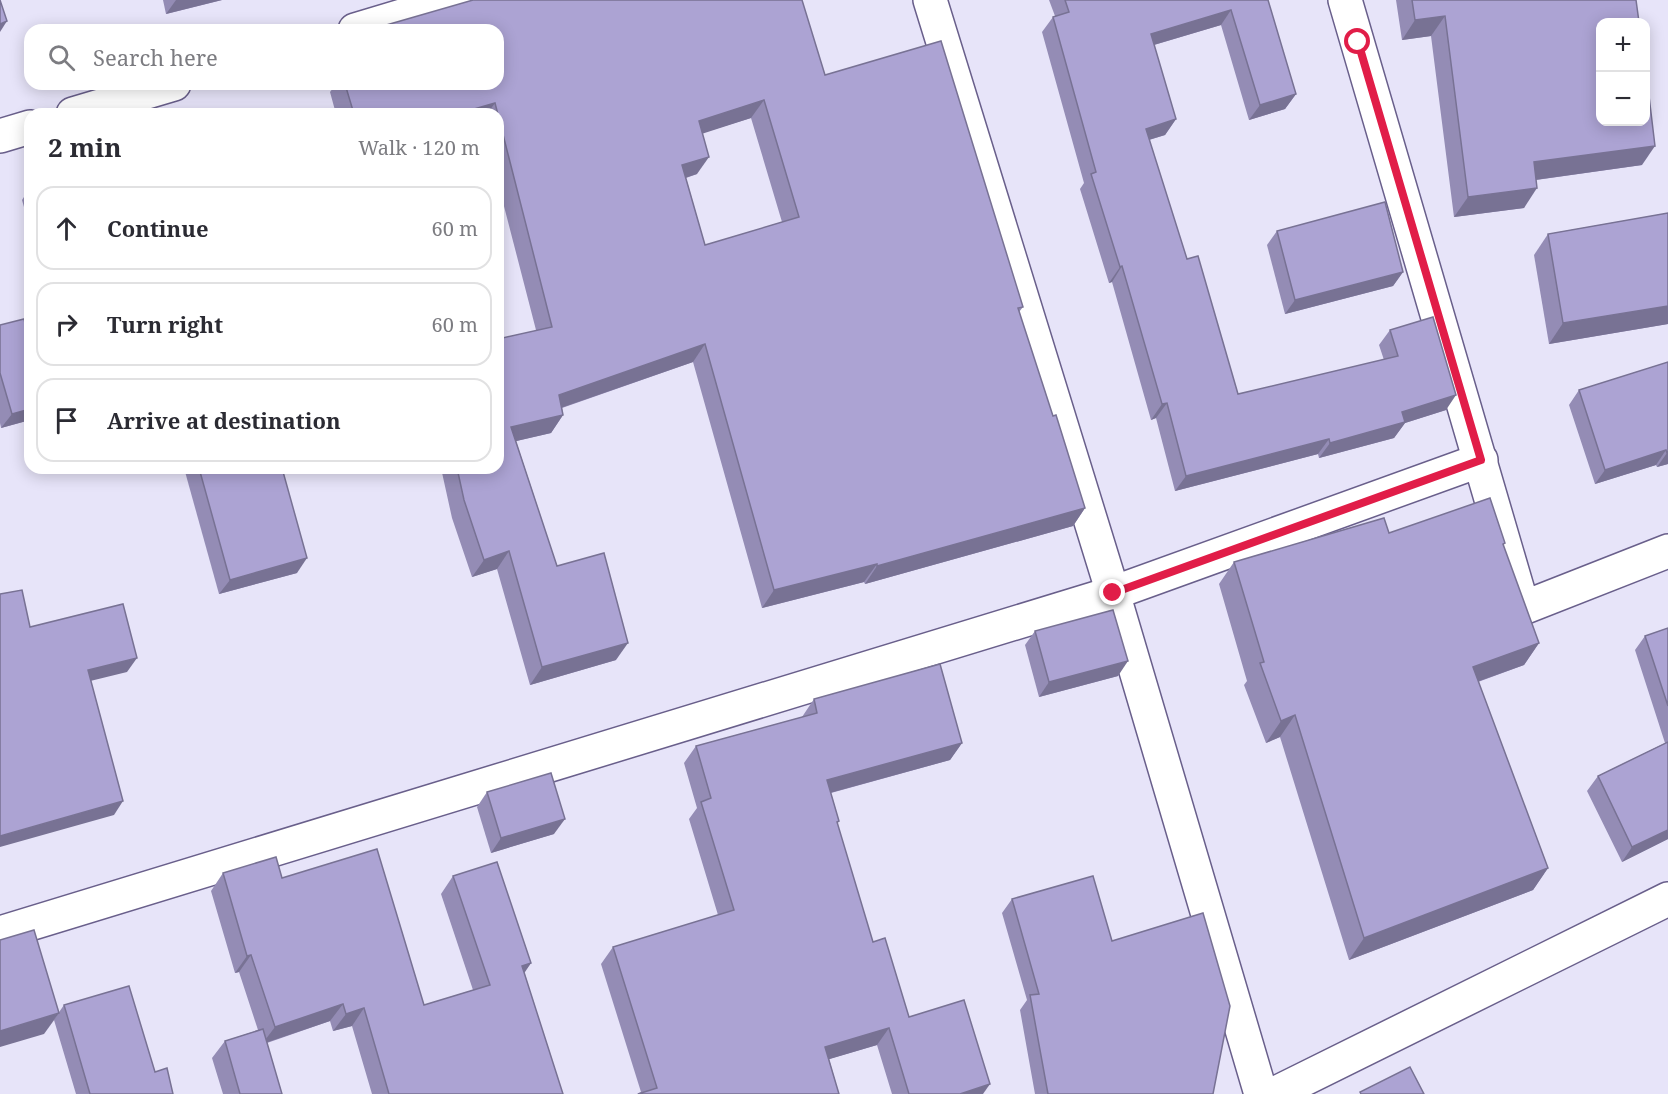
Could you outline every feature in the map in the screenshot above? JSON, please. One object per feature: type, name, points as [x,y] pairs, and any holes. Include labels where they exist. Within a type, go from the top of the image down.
[{"type":"street","points":[[375,24],[455,0]]},
{"type":"street","points":[[930,0],[1113,593],[1261,1094]]},
{"type":"street","points":[[1345,0],[1523,608],[1668,551]]},
{"type":"street","points":[[93,108],[154,90]]},
{"type":"street","points":[[0,136],[24,129]]},
{"type":"street","points":[[0,933],[1113,593],[1481,460]]},
{"type":"street","points":[[1274,1094],[1668,899]]},
{"type":"building","points":[[0,0],[7,21],[0,24]]},
{"type":"building","points":[[473,0],[802,0],[825,75],[941,41],[1023,307],[1018,308],[1053,416],[1056,415],[1085,508],[877,566],[877,564],[774,590],[705,344],[559,395],[563,415],[511,427],[557,566],[604,553],[628,643],[542,667],[509,551],[484,560],[464,500],[458,474],[504,474],[504,338],[552,327],[504,138],[504,108],[496,108],[495,103],[478,108],[352,108],[347,90],[504,90],[504,24],[390,24]],"holes":[[[764,100],[799,217],[705,245],[682,165],[709,157],[699,121]]]},
{"type":"building","points":[[1065,0],[1268,0],[1296,94],[1260,105],[1231,10],[1151,34],[1176,119],[1146,129],[1187,259],[1198,256],[1238,394],[1398,356],[1390,330],[1433,317],[1456,395],[1402,412],[1405,422],[1330,443],[1329,439],[1186,476],[1167,403],[1162,404],[1122,266],[1120,267],[1091,174],[1096,172],[1053,17],[1069,12]]},
{"type":"building","points":[[1412,0],[1636,0],[1638,18],[1596,18],[1596,126],[1650,126],[1650,104],[1655,146],[1534,162],[1537,188],[1468,197],[1445,16],[1415,20]]},
{"type":"building","points":[[1385,202],[1403,272],[1295,300],[1277,231]]},
{"type":"building","points":[[1668,213],[1668,306],[1563,323],[1548,234]]},
{"type":"building","points":[[24,319],[24,411],[12,414],[0,373],[0,325]]},
{"type":"building","points":[[1668,362],[1668,453],[1666,450],[1605,470],[1579,390]]},
{"type":"building","points":[[201,474],[284,474],[307,558],[230,580]]},
{"type":"building","points":[[1490,498],[1505,543],[1503,544],[1539,643],[1473,667],[1548,868],[1364,938],[1295,715],[1281,721],[1260,663],[1264,662],[1234,562],[1384,518],[1389,533]]},
{"type":"building","points":[[22,590],[30,627],[123,604],[137,658],[88,670],[123,801],[0,836],[0,594]]},
{"type":"building","points":[[1113,610],[1128,661],[1049,682],[1035,631]]},
{"type":"building","points":[[1668,628],[1668,706],[1645,636]]},
{"type":"building","points":[[940,664],[962,743],[827,780],[839,821],[837,822],[873,942],[885,938],[909,1017],[964,1000],[990,1084],[960,1094],[909,1094],[889,1028],[825,1047],[839,1094],[638,1094],[657,1088],[613,947],[734,910],[701,802],[711,798],[696,746],[817,713],[814,699]]},
{"type":"building","points":[[1668,742],[1668,830],[1632,847],[1598,776]]},
{"type":"building","points":[[551,773],[565,819],[501,838],[487,792]]},
{"type":"building","points":[[377,849],[424,1005],[490,985],[453,876],[497,862],[531,963],[522,966],[563,1094],[389,1094],[364,1008],[346,1014],[343,1004],[275,1027],[251,955],[247,956],[223,873],[276,857],[282,878]]},
{"type":"building","points":[[1093,876],[1112,941],[1203,913],[1230,1006],[1213,1094],[1048,1094],[1030,995],[1039,994],[1012,899]]},
{"type":"building","points":[[34,930],[59,1013],[0,1031],[0,940]]},
{"type":"building","points":[[129,986],[155,1072],[167,1068],[173,1094],[90,1094],[64,1005]]},
{"type":"building","points":[[263,1029],[282,1094],[240,1094],[225,1041]]},
{"type":"building","points":[[1410,1067],[1424,1094],[1361,1094],[1360,1092]]},
{"type":"route","points":[[1113,593],[1481,460],[1358,42]]}]
